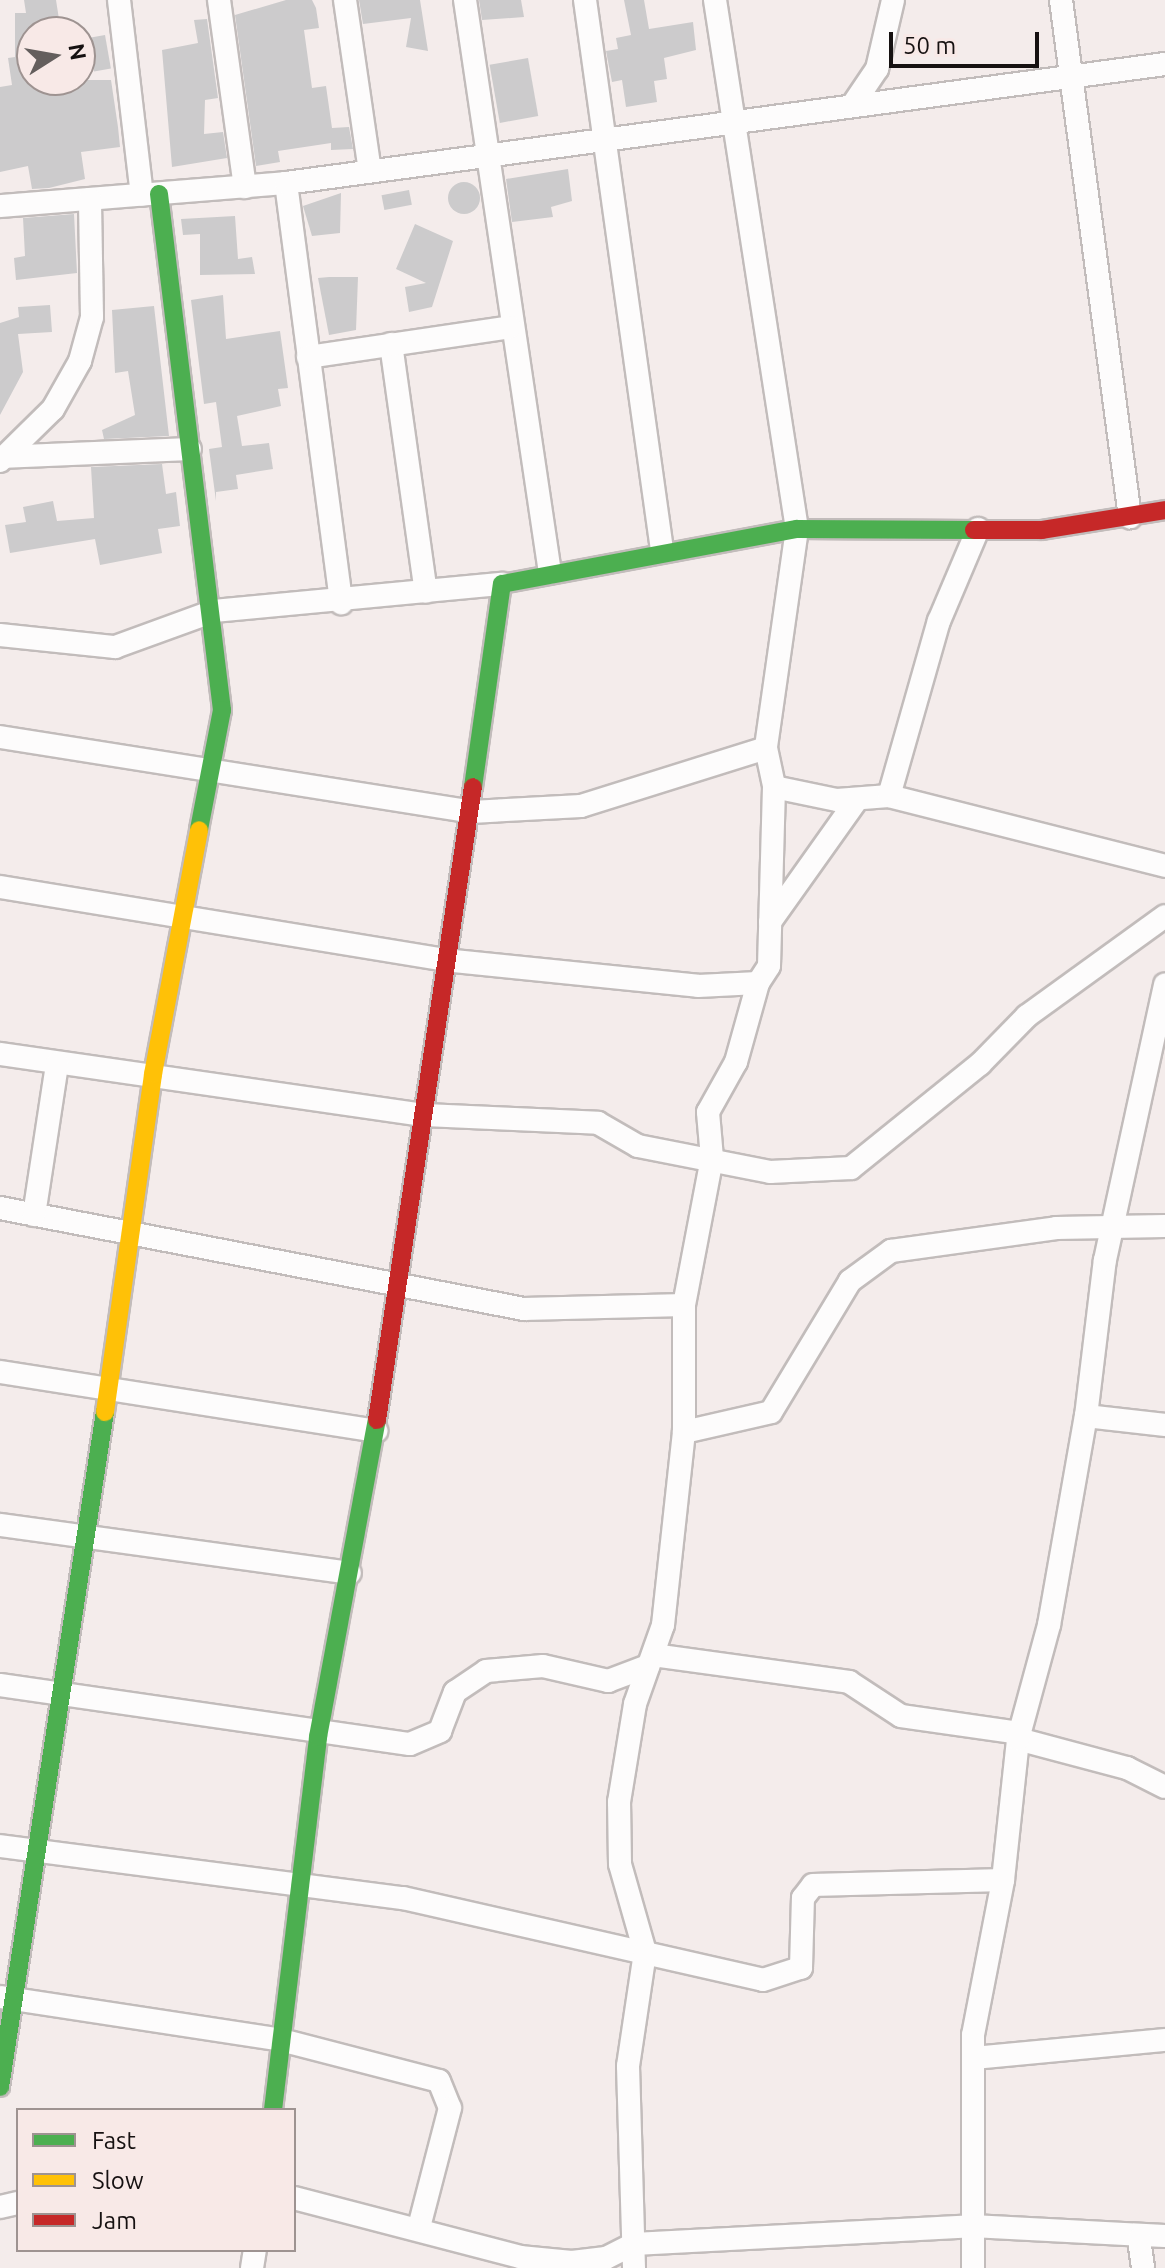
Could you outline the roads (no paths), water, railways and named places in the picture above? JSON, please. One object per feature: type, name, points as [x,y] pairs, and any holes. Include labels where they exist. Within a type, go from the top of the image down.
[{"type":"street","points":[[0,2087],[7,1998],[42,1853],[153,1074],[215,766],[222,673],[119,0]]},
{"type":"street","points":[[219,0],[245,187]]},
{"type":"street","points":[[345,0],[370,171]]},
{"type":"street","points":[[465,0],[510,327],[550,573]]},
{"type":"street","points":[[585,0],[662,550]]},
{"type":"street","points":[[634,2268],[628,2066],[631,2003],[645,1952],[618,1828],[635,1704],[663,1625],[684,1432],[684,1305],[712,1158],[708,1112],[736,1062],[758,983],[769,966],[774,787],[766,748],[797,529],[715,0]]},
{"type":"street","points":[[852,106],[877,69],[893,0]]},
{"type":"street","points":[[1061,0],[1130,517]]},
{"type":"street","points":[[0,206],[286,183],[1165,64]]},
{"type":"street","points":[[286,183],[341,603]]},
{"type":"street","points":[[1,459],[53,409],[80,361],[92,317],[90,199]]},
{"type":"street","points":[[308,357],[510,327]]},
{"type":"street","points":[[391,344],[426,592]]},
{"type":"street","points":[[1,459],[190,449]]},
{"type":"street","points":[[0,635],[115,647],[214,611],[341,603],[502,584],[662,550],[797,529],[1070,528],[1165,510]]},
{"type":"street","points":[[889,796],[939,621],[978,529]]},
{"type":"street","points":[[273,2108],[318,1737],[403,1280],[444,960],[471,812],[502,584]]},
{"type":"street","points":[[0,737],[215,766],[471,812],[581,806],[766,748]]},
{"type":"street","points":[[774,787],[856,801],[889,796],[1165,866]]},
{"type":"street","points":[[770,922],[856,801]]},
{"type":"street","points":[[0,887],[444,960],[698,986],[758,983]]},
{"type":"street","points":[[0,1054],[425,1115],[598,1123],[638,1146],[712,1158],[770,1172],[851,1168],[980,1064],[1027,1016],[1165,916]]},
{"type":"street","points":[[973,2268],[974,2058],[1003,1880],[1019,1736],[1049,1625],[1086,1416],[1113,1223],[1165,984]]},
{"type":"street","points":[[34,1215],[57,1064]]},
{"type":"street","points":[[0,1208],[130,1236],[403,1280],[524,1309],[684,1305]]},
{"type":"street","points":[[684,1432],[771,1412],[843,1291],[891,1251],[1113,1223],[1165,1226]]},
{"type":"street","points":[[0,1372],[376,1431]]},
{"type":"street","points":[[1086,1416],[1165,1425]]},
{"type":"street","points":[[0,1525],[350,1573]]},
{"type":"street","points":[[0,1685],[318,1737],[425,1740],[449,1718],[464,1681],[486,1671],[556,1667],[608,1681],[650,1661],[849,1682],[901,1716],[1019,1736],[1127,1768],[1165,1787]]},
{"type":"street","points":[[0,1846],[440,1905],[553,1938],[645,1952],[741,1979],[781,1979],[795,1975],[806,1956],[806,1888],[1003,1880]]},
{"type":"street","points":[[7,1998],[281,2040],[410,2071],[444,2087],[450,2108],[419,2227]]},
{"type":"street","points":[[974,2058],[1165,2040]]},
{"type":"street","points":[[296,2198],[419,2227],[534,2260],[594,2261],[634,2244],[972,2226],[1139,2239],[1165,2236]]},
{"type":"street","points":[[1139,2239],[1143,2268]]}]
